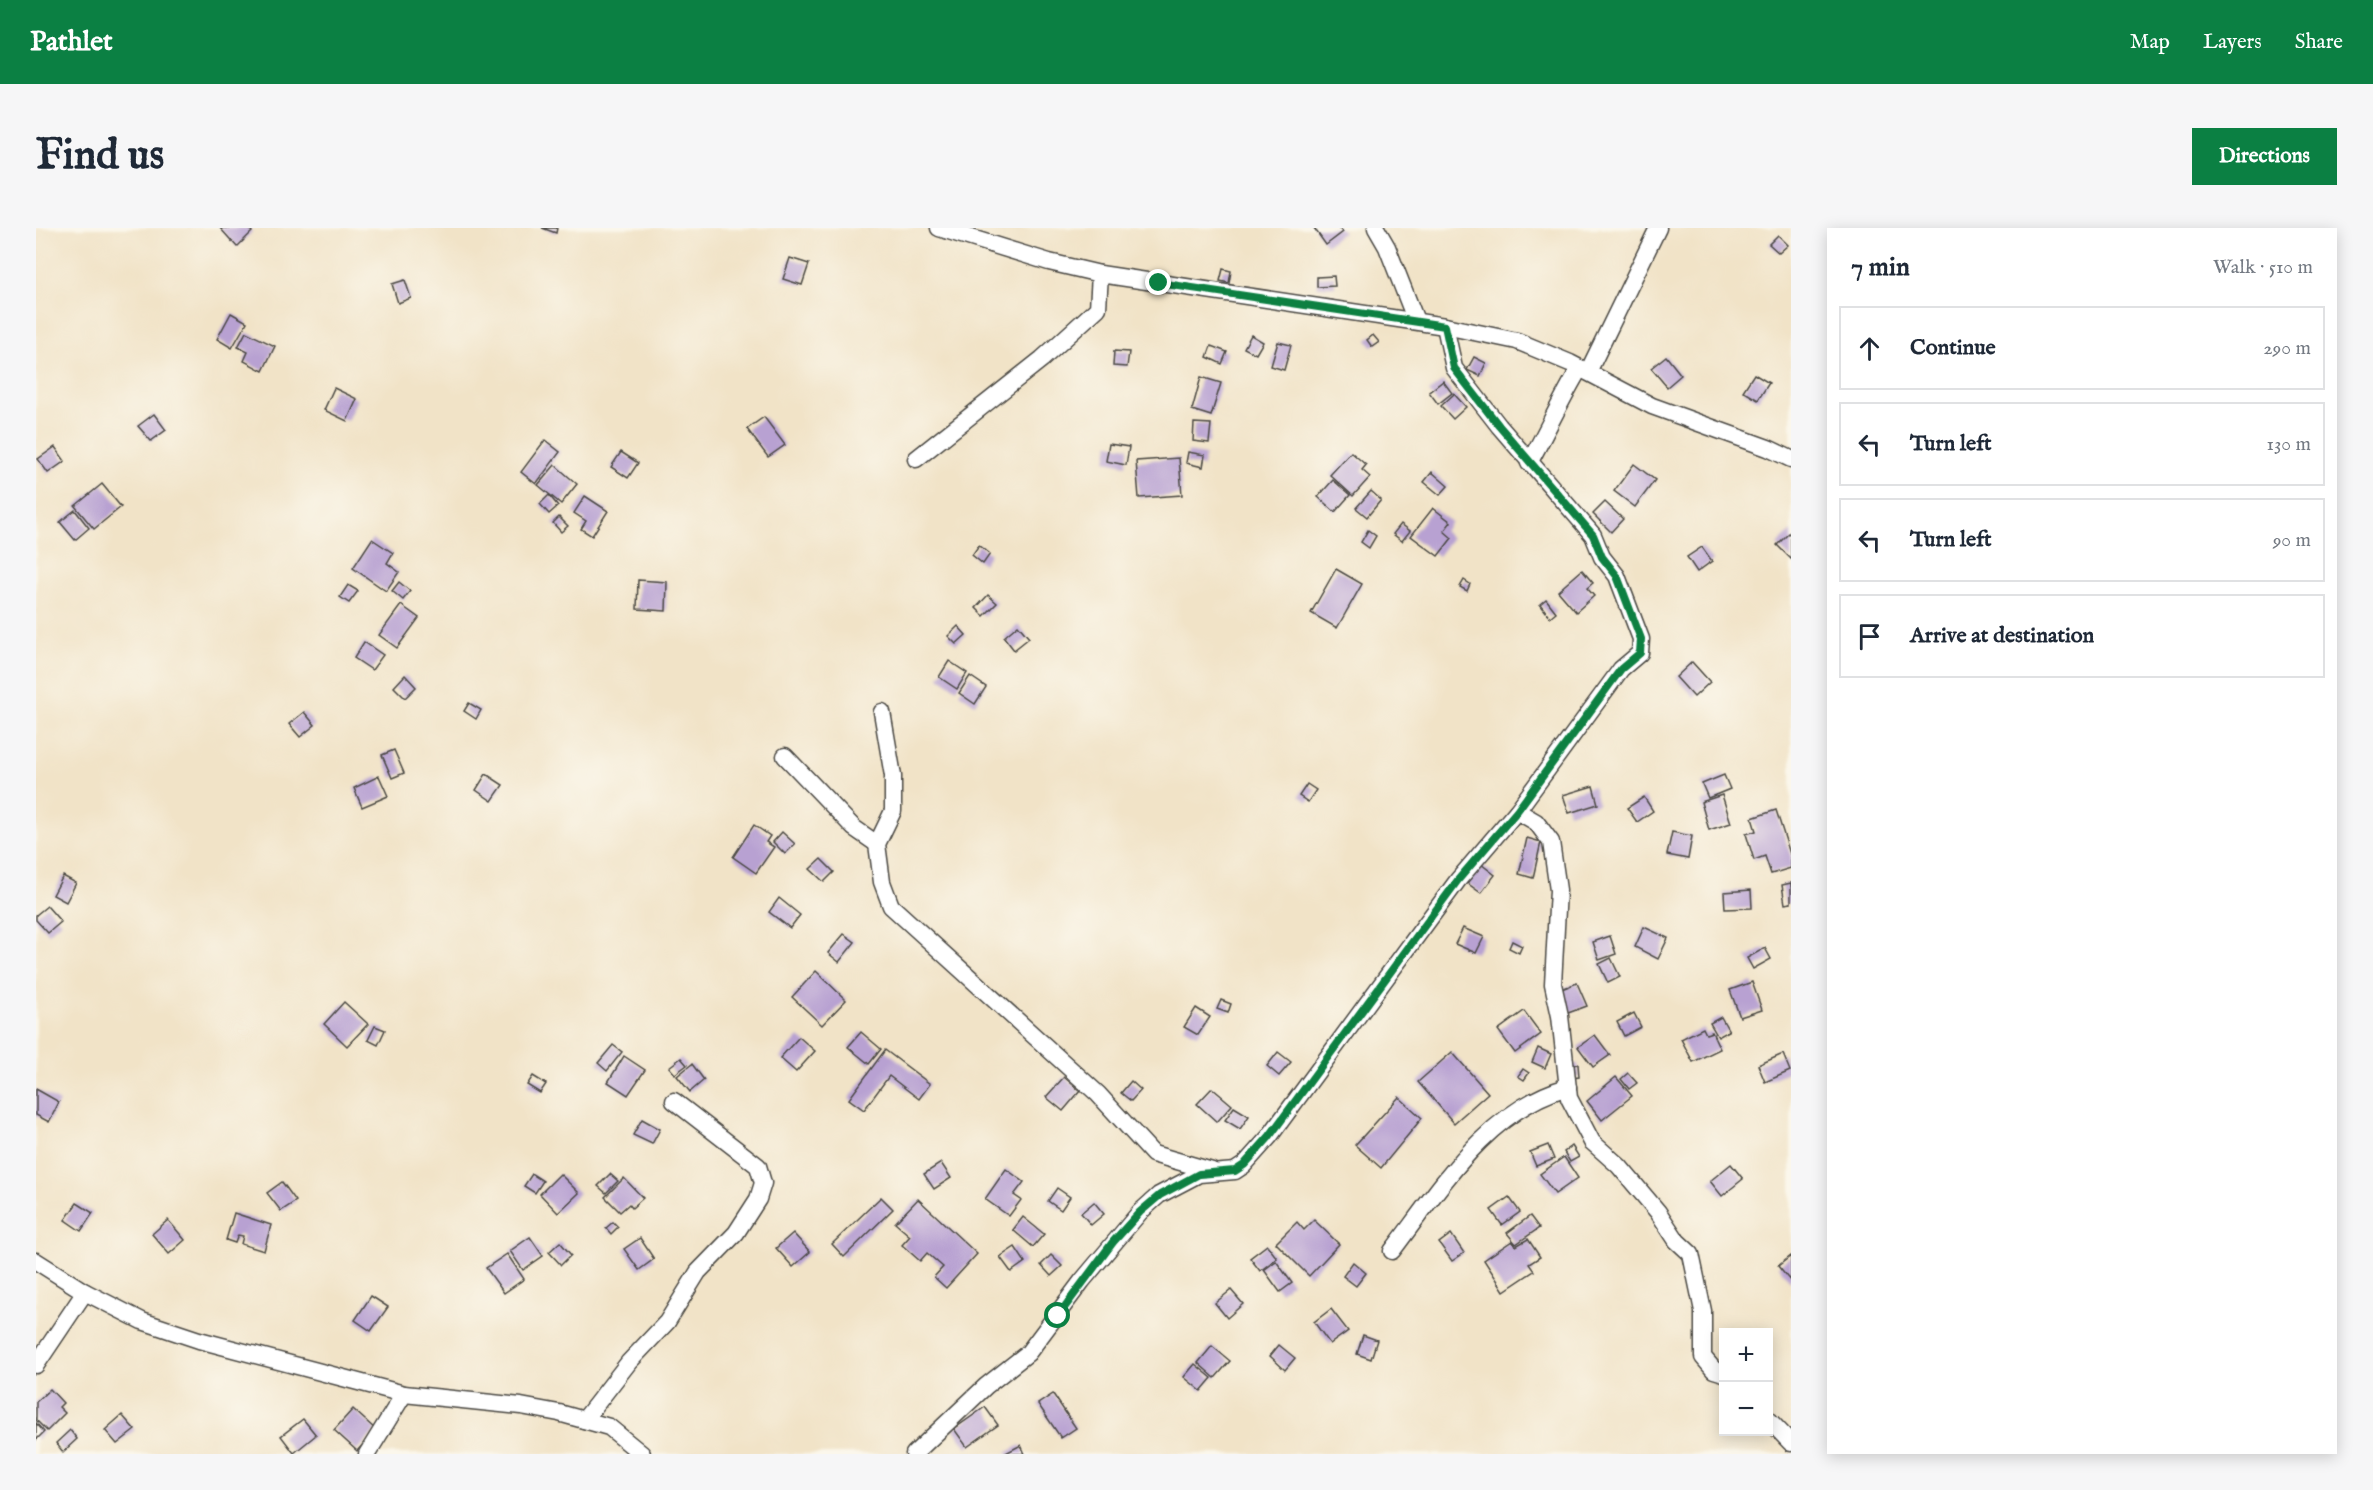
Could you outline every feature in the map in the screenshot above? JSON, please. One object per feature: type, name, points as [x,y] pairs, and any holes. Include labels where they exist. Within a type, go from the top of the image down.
[{"type":"street","points":[[939,228],[1049,262],[1100,274],[1416,321],[1517,341],[1584,370],[1652,406],[1768,448],[1791,459]]},
{"type":"street","points":[[1376,228],[1387,247],[1416,321]]},
{"type":"street","points":[[1529,462],[1551,425],[1558,402],[1584,370],[1658,228]]},
{"type":"street","points":[[916,459],[1042,359],[1098,308],[1100,274]]},
{"type":"street","points":[[882,711],[893,776],[893,811],[877,844],[882,882],[891,906],[1098,1094],[1153,1154],[1216,1172],[1226,1173],[1244,1165],[1269,1137],[1458,880],[1517,811],[1621,669],[1640,653],[1641,639],[1617,576],[1602,557],[1593,535],[1529,462],[1454,368],[1445,326]]},
{"type":"street","points":[[785,756],[854,828],[877,844]]},
{"type":"street","points":[[1517,811],[1536,822],[1551,842],[1558,890],[1553,984],[1573,1107],[1592,1142],[1619,1166],[1658,1212],[1677,1241],[1691,1254],[1703,1311],[1703,1357],[1714,1370],[1719,1372]]},
{"type":"street","points":[[1392,1251],[1465,1156],[1523,1105],[1568,1087]]},
{"type":"street","points":[[584,1420],[629,1362],[667,1322],[698,1272],[736,1233],[758,1199],[763,1184],[758,1166],[675,1101]]},
{"type":"street","points":[[914,1454],[986,1386],[1028,1353],[1100,1258],[1140,1212],[1179,1183],[1199,1174],[1216,1172]]},
{"type":"street","points":[[36,1261],[85,1292],[142,1321],[199,1340],[404,1394],[521,1406],[584,1420],[609,1427],[642,1454]]},
{"type":"street","points":[[36,1365],[85,1292]]},
{"type":"street","points":[[367,1454],[404,1394]]},
{"type":"street","points":[[1773,1424],[1791,1443]]},
{"type":"building","points":[[220,228],[249,228],[252,232],[237,247]]},
{"type":"building","points":[[542,228],[557,228],[556,233]]},
{"type":"building","points":[[1314,228],[1340,228],[1343,232],[1326,245]]},
{"type":"building","points":[[1778,235],[1788,245],[1779,253],[1769,244]]},
{"type":"building","points":[[790,258],[809,264],[802,285],[783,279]]},
{"type":"building","points":[[1223,269],[1231,271],[1229,283],[1220,281]]},
{"type":"building","points":[[1334,276],[1335,286],[1317,287],[1317,277]]},
{"type":"building","points":[[405,280],[411,298],[398,303],[392,284]]},
{"type":"building","points":[[231,313],[247,322],[232,348],[217,339]]},
{"type":"building","points":[[246,332],[275,346],[263,371],[244,361],[248,352],[238,347]]},
{"type":"building","points":[[1251,335],[1263,342],[1256,354],[1244,348]]},
{"type":"building","points":[[1373,335],[1379,342],[1372,347],[1367,340]]},
{"type":"building","points":[[1278,342],[1291,345],[1284,370],[1271,366]]},
{"type":"building","points":[[1211,346],[1227,352],[1222,364],[1207,357]]},
{"type":"building","points":[[1114,351],[1129,352],[1127,367],[1113,366]]},
{"type":"building","points":[[1666,356],[1681,375],[1667,387],[1651,368]]},
{"type":"building","points":[[1474,357],[1486,363],[1480,376],[1467,370]]},
{"type":"building","points":[[1754,374],[1769,383],[1758,400],[1743,391]]},
{"type":"building","points":[[1201,377],[1221,383],[1211,416],[1192,410]]},
{"type":"building","points":[[1443,381],[1452,393],[1438,404],[1429,392]]},
{"type":"building","points":[[334,388],[357,399],[347,421],[324,410]]},
{"type":"building","points":[[1454,394],[1466,407],[1453,419],[1441,406]]},
{"type":"building","points":[[154,414],[166,430],[151,441],[138,426]]},
{"type":"building","points":[[764,417],[785,445],[768,457],[747,429]]},
{"type":"building","points":[[1194,423],[1211,424],[1209,443],[1193,441]]},
{"type":"building","points":[[545,440],[560,452],[536,484],[521,472]]},
{"type":"building","points":[[1109,444],[1129,447],[1126,465],[1106,461]]},
{"type":"building","points":[[55,447],[65,461],[48,473],[38,459]]},
{"type":"building","points":[[621,452],[638,463],[628,478],[611,467]]},
{"type":"building","points":[[1188,452],[1205,455],[1203,467],[1186,463]]},
{"type":"building","points":[[1351,452],[1366,465],[1362,470],[1370,477],[1353,496],[1330,475]]},
{"type":"building","points":[[1179,458],[1182,495],[1139,498],[1136,461]]},
{"type":"building","points":[[1634,464],[1655,480],[1635,507],[1614,491]]},
{"type":"building","points":[[555,465],[577,484],[561,504],[538,485]]},
{"type":"building","points":[[1432,472],[1448,486],[1440,495],[1424,482]]},
{"type":"building","points":[[1333,480],[1350,495],[1335,512],[1318,497]]},
{"type":"building","points":[[102,484],[121,507],[94,529],[75,506]]},
{"type":"building","points":[[1371,491],[1381,500],[1367,517],[1356,508]]},
{"type":"building","points":[[549,495],[558,506],[549,514],[540,504]]},
{"type":"building","points":[[585,496],[608,511],[592,536],[581,529],[586,521],[574,513]]},
{"type":"building","points":[[1605,502],[1623,519],[1611,532],[1593,514]]},
{"type":"building","points":[[1433,508],[1451,522],[1444,531],[1452,538],[1438,556],[1411,536]]},
{"type":"building","points":[[75,510],[89,528],[75,540],[60,522]]},
{"type":"building","points":[[559,517],[568,526],[561,532],[553,523]]},
{"type":"building","points":[[1401,524],[1410,531],[1402,541],[1393,534]]},
{"type":"building","points":[[1368,530],[1376,536],[1369,548],[1361,542]]},
{"type":"building","points":[[1791,531],[1791,559],[1777,545]]},
{"type":"building","points":[[372,539],[393,553],[387,563],[399,572],[386,591],[353,568]]},
{"type":"building","points":[[979,545],[990,554],[983,564],[972,555]]},
{"type":"building","points":[[1702,547],[1712,561],[1697,572],[1687,557]]},
{"type":"building","points":[[1336,569],[1362,584],[1337,628],[1311,613]]},
{"type":"building","points":[[1582,570],[1593,583],[1587,588],[1594,596],[1576,612],[1558,591]]},
{"type":"building","points":[[638,580],[667,582],[666,611],[637,609]]},
{"type":"building","points":[[1464,580],[1470,584],[1467,591],[1460,587]]},
{"type":"building","points":[[399,582],[410,591],[403,600],[392,591]]},
{"type":"building","points":[[348,585],[358,591],[349,603],[340,597]]},
{"type":"building","points":[[988,595],[997,603],[984,616],[976,608]]},
{"type":"building","points":[[1546,599],[1556,612],[1550,617],[1540,604]]},
{"type":"building","points":[[401,605],[419,618],[397,648],[379,635]]},
{"type":"building","points":[[1018,625],[1029,638],[1014,650],[1004,637]]},
{"type":"building","points":[[958,626],[966,635],[956,644],[948,636]]},
{"type":"building","points":[[364,642],[383,655],[372,670],[354,658]]},
{"type":"building","points":[[949,661],[967,673],[957,689],[939,677]]},
{"type":"building","points":[[1692,662],[1710,682],[1694,697],[1676,677]]},
{"type":"building","points":[[405,675],[416,687],[405,698],[394,687]]},
{"type":"building","points":[[970,676],[986,687],[975,704],[959,693]]},
{"type":"building","points":[[469,703],[481,710],[476,719],[464,711]]},
{"type":"building","points":[[304,712],[315,725],[300,737],[289,724]]},
{"type":"building","points":[[394,750],[404,773],[392,778],[382,755]]},
{"type":"building","points":[[486,774],[503,785],[492,801],[476,790]]},
{"type":"building","points":[[1724,775],[1730,789],[1708,798],[1702,784]]},
{"type":"building","points":[[379,776],[388,796],[362,807],[354,788]]},
{"type":"building","points":[[1307,784],[1316,790],[1308,802],[1299,796]]},
{"type":"building","points":[[1593,786],[1598,804],[1569,813],[1563,795]]},
{"type":"building","points":[[1722,795],[1731,823],[1709,830],[1701,802]]},
{"type":"building","points":[[1644,797],[1653,811],[1637,822],[1627,808]]},
{"type":"building","points":[[1776,810],[1791,857],[1791,868],[1771,874],[1765,856],[1754,860],[1746,834],[1756,831],[1752,818]]},
{"type":"building","points":[[754,825],[770,836],[766,842],[774,847],[756,873],[733,857]]},
{"type":"building","points":[[782,832],[795,844],[785,854],[773,842]]},
{"type":"building","points":[[1672,832],[1692,836],[1688,859],[1667,855]]},
{"type":"building","points":[[1527,838],[1541,842],[1533,878],[1519,874]]},
{"type":"building","points":[[821,859],[834,872],[824,882],[810,869]]},
{"type":"building","points":[[1481,864],[1495,875],[1481,893],[1467,883]]},
{"type":"building","points":[[63,876],[76,883],[66,902],[53,895]]},
{"type":"building","points":[[1791,883],[1791,903],[1785,904],[1782,885]]},
{"type":"building","points":[[1751,890],[1752,908],[1725,909],[1724,892]]},
{"type":"building","points":[[779,898],[800,915],[790,928],[769,912]]},
{"type":"building","points":[[47,906],[61,922],[48,933],[36,920],[36,915]]},
{"type":"building","points":[[1644,927],[1668,938],[1658,959],[1635,947]]},
{"type":"building","points":[[1463,928],[1484,937],[1476,953],[1455,944]]},
{"type":"building","points":[[844,934],[855,942],[839,962],[828,953]]},
{"type":"building","points":[[1610,936],[1616,954],[1599,960],[1593,942]]},
{"type":"building","points":[[1512,941],[1522,946],[1519,953],[1509,948]]},
{"type":"building","points":[[1765,948],[1771,959],[1753,969],[1747,958]]},
{"type":"building","points":[[1611,958],[1620,977],[1608,983],[1599,964]]},
{"type":"building","points":[[816,971],[846,1000],[822,1025],[792,997]]},
{"type":"building","points":[[1752,982],[1762,1010],[1740,1017],[1730,990]]},
{"type":"building","points":[[1577,983],[1587,1006],[1568,1013],[1559,990]]},
{"type":"building","points":[[1221,1000],[1231,1004],[1228,1013],[1217,1009]]},
{"type":"building","points":[[344,1002],[368,1024],[347,1046],[324,1024]]},
{"type":"building","points":[[1196,1008],[1210,1017],[1198,1035],[1184,1027]]},
{"type":"building","points":[[1524,1011],[1541,1034],[1515,1053],[1498,1030]]},
{"type":"building","points":[[1634,1013],[1641,1027],[1624,1036],[1617,1022]]},
{"type":"building","points":[[1721,1017],[1729,1031],[1718,1037],[1710,1023]]},
{"type":"building","points":[[375,1026],[385,1030],[378,1045],[368,1040]]},
{"type":"building","points":[[1703,1028],[1706,1034],[1712,1032],[1720,1049],[1693,1062],[1681,1039]]},
{"type":"building","points":[[861,1032],[881,1049],[869,1064],[848,1047]]},
{"type":"building","points":[[1595,1035],[1610,1055],[1593,1067],[1578,1047]]},
{"type":"building","points":[[799,1037],[815,1051],[796,1072],[780,1058]]},
{"type":"building","points":[[613,1045],[622,1052],[607,1071],[598,1063]]},
{"type":"building","points":[[1538,1048],[1551,1054],[1545,1068],[1532,1062]]},
{"type":"building","points":[[885,1050],[930,1084],[919,1099],[889,1076],[864,1110],[849,1099]]},
{"type":"building","points":[[1278,1052],[1291,1062],[1279,1076],[1267,1066]]},
{"type":"building","points":[[1452,1052],[1488,1093],[1454,1123],[1418,1082]]},
{"type":"building","points":[[1783,1054],[1790,1071],[1765,1082],[1758,1065]]},
{"type":"building","points":[[624,1056],[645,1070],[628,1095],[608,1082]]},
{"type":"building","points":[[681,1058],[687,1065],[675,1074],[669,1067]]},
{"type":"building","points":[[692,1064],[704,1080],[690,1092],[677,1076]]},
{"type":"building","points":[[1578,1064],[1579,1077],[1573,1078],[1571,1065]]},
{"type":"building","points":[[1523,1069],[1529,1073],[1524,1080],[1518,1076]]},
{"type":"building","points":[[1628,1073],[1637,1083],[1629,1089],[1621,1079]]},
{"type":"building","points":[[533,1076],[546,1084],[540,1093],[527,1085]]},
{"type":"building","points":[[1064,1077],[1080,1091],[1063,1111],[1046,1097]]},
{"type":"building","points":[[1616,1077],[1632,1096],[1602,1120],[1587,1101]]},
{"type":"building","points":[[1131,1081],[1141,1090],[1131,1101],[1121,1093]]},
{"type":"building","points":[[1212,1088],[1232,1105],[1217,1122],[1197,1104]]},
{"type":"building","points":[[36,1089],[59,1102],[49,1122],[36,1115]]},
{"type":"building","points":[[1399,1097],[1422,1118],[1381,1168],[1355,1145]]},
{"type":"building","points":[[1234,1107],[1249,1116],[1240,1129],[1225,1120]]},
{"type":"building","points":[[642,1119],[660,1129],[652,1144],[633,1135]]},
{"type":"building","points":[[1548,1145],[1554,1159],[1536,1166],[1530,1152]]},
{"type":"building","points":[[1572,1146],[1579,1157],[1570,1162],[1564,1152]]},
{"type":"building","points":[[1564,1157],[1578,1178],[1555,1194],[1540,1174]]},
{"type":"building","points":[[941,1163],[951,1178],[934,1189],[924,1174]]},
{"type":"building","points":[[1731,1164],[1743,1179],[1722,1196],[1710,1181]]},
{"type":"building","points":[[1006,1169],[1024,1182],[1014,1195],[1021,1200],[1009,1216],[985,1199]]},
{"type":"building","points":[[532,1174],[543,1181],[535,1193],[524,1186]]},
{"type":"building","points":[[560,1174],[579,1193],[558,1213],[540,1194]]},
{"type":"building","points":[[610,1174],[618,1181],[606,1193],[598,1186]]},
{"type":"building","points":[[624,1178],[643,1198],[632,1208],[629,1204],[620,1212],[605,1197]]},
{"type":"building","points":[[282,1182],[296,1201],[281,1211],[267,1193]]},
{"type":"building","points":[[1057,1188],[1070,1197],[1061,1210],[1048,1201]]},
{"type":"building","points":[[881,1197],[893,1209],[844,1257],[832,1244]]},
{"type":"building","points":[[1509,1197],[1520,1212],[1502,1225],[1491,1210]]},
{"type":"building","points":[[918,1199],[977,1254],[946,1288],[934,1277],[943,1267],[927,1253],[920,1261],[902,1245],[910,1236],[895,1223]]},
{"type":"building","points":[[1094,1202],[1104,1214],[1091,1225],[1081,1213]]},
{"type":"building","points":[[77,1203],[93,1213],[81,1231],[65,1220]]},
{"type":"building","points":[[234,1213],[271,1225],[264,1251],[241,1244],[243,1236],[238,1235],[235,1243],[226,1240]]},
{"type":"building","points":[[1530,1216],[1539,1228],[1516,1244],[1507,1233]]},
{"type":"building","points":[[1023,1217],[1044,1234],[1033,1247],[1013,1230]]},
{"type":"building","points":[[168,1220],[185,1240],[169,1254],[152,1234]]},
{"type":"building","points":[[1314,1220],[1339,1244],[1309,1276],[1276,1243],[1297,1222],[1304,1230]]},
{"type":"building","points":[[613,1222],[618,1227],[611,1234],[606,1228]]},
{"type":"building","points":[[793,1233],[810,1252],[793,1267],[776,1248]]},
{"type":"building","points":[[1451,1234],[1464,1253],[1452,1261],[1439,1243]]},
{"type":"building","points":[[530,1237],[543,1256],[523,1270],[510,1251]]},
{"type":"building","points":[[640,1238],[654,1259],[639,1270],[624,1249]]},
{"type":"building","points":[[1528,1239],[1540,1257],[1529,1264],[1534,1271],[1504,1291],[1484,1260],[1512,1241],[1516,1246]]},
{"type":"building","points":[[560,1242],[571,1255],[561,1265],[549,1252]]},
{"type":"building","points":[[1267,1245],[1277,1258],[1260,1271],[1250,1258]]},
{"type":"building","points":[[1015,1247],[1025,1262],[1011,1272],[1000,1257]]},
{"type":"building","points":[[507,1254],[524,1279],[504,1293],[486,1268]]},
{"type":"building","points":[[1051,1255],[1062,1266],[1051,1276],[1041,1265]]},
{"type":"building","points":[[1791,1256],[1791,1282],[1778,1266]]},
{"type":"building","points":[[1276,1261],[1292,1283],[1280,1292],[1264,1270]]},
{"type":"building","points":[[1353,1262],[1366,1273],[1356,1286],[1343,1276]]},
{"type":"building","points":[[1231,1290],[1243,1304],[1227,1318],[1215,1303]]},
{"type":"building","points":[[371,1296],[388,1307],[371,1331],[355,1320]]},
{"type":"building","points":[[1331,1309],[1348,1331],[1330,1344],[1314,1322]]},
{"type":"building","points":[[1363,1335],[1377,1340],[1371,1359],[1357,1354]]},
{"type":"building","points":[[1279,1345],[1295,1358],[1285,1370],[1270,1356]]},
{"type":"building","points":[[1212,1346],[1230,1361],[1215,1378],[1198,1363]]},
{"type":"building","points":[[1195,1364],[1212,1378],[1201,1391],[1184,1377]]},
{"type":"building","points":[[50,1389],[63,1403],[59,1407],[65,1413],[47,1431],[36,1420],[36,1402]]},
{"type":"building","points":[[1053,1394],[1076,1428],[1061,1438],[1038,1404]]},
{"type":"building","points":[[985,1407],[998,1425],[967,1447],[954,1429]]},
{"type":"building","points":[[353,1409],[376,1430],[357,1451],[334,1430]]},
{"type":"building","points":[[122,1415],[135,1430],[117,1444],[105,1430]]},
{"type":"building","points":[[303,1419],[316,1435],[294,1453],[281,1436]]},
{"type":"building","points":[[36,1423],[44,1432],[36,1440]]},
{"type":"building","points":[[70,1430],[77,1439],[63,1452],[56,1443]]},
{"type":"building","points":[[1021,1445],[1025,1454],[1004,1454]]},
{"type":"route","points":[[1058,1316],[1113,1242],[1140,1212],[1160,1195],[1199,1174],[1235,1171],[1244,1165],[1269,1137],[1458,880],[1517,811],[1621,669],[1640,653],[1641,639],[1617,576],[1602,557],[1593,535],[1499,426],[1454,368],[1445,326],[1159,283]]}]
